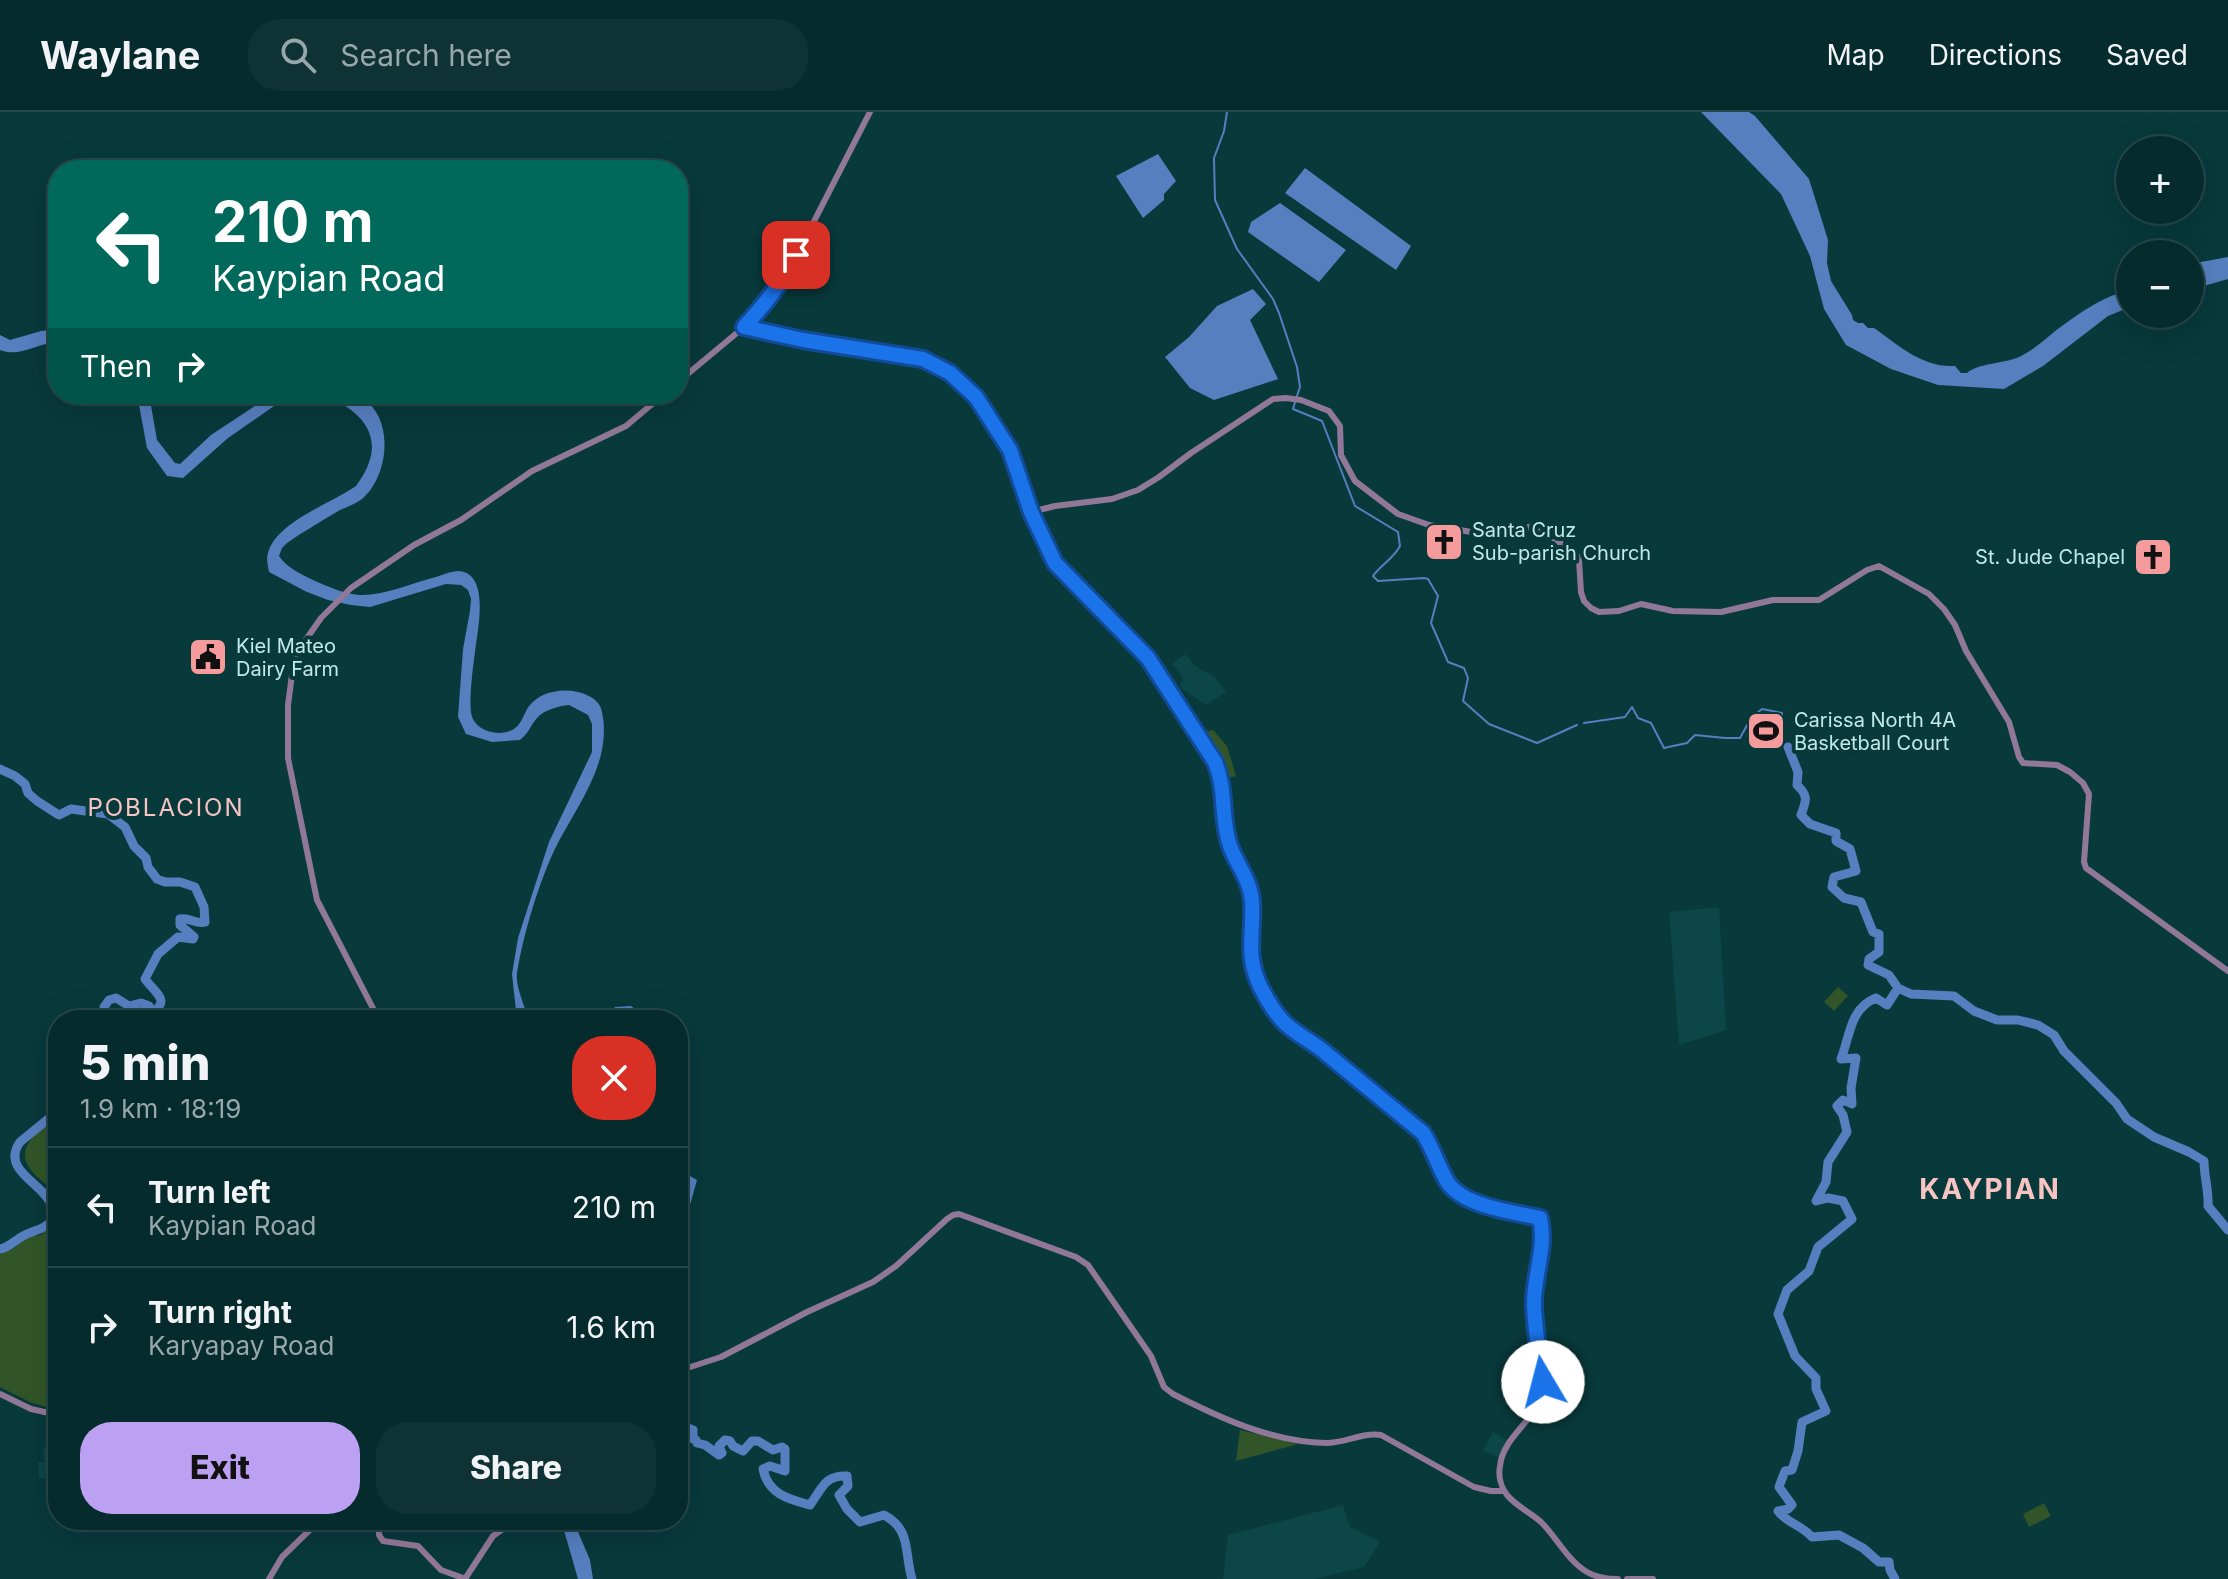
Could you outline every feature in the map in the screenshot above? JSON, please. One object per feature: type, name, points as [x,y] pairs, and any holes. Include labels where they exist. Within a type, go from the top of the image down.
[{"type":"main road","points":[[688,374],[744,327],[787,274],[870,112]]},
{"type":"main road","points":[[744,327],[803,340],[923,359],[938,366],[976,397],[1010,450],[1031,512],[1055,563],[1148,658],[1215,762],[1222,778],[1225,828],[1230,847],[1249,885],[1252,902],[1251,951],[1255,971],[1260,987],[1276,1013],[1423,1133],[1449,1185],[1486,1206],[1540,1218],[1543,1244],[1534,1306],[1543,1391],[1534,1412],[1505,1450],[1499,1477],[1509,1498],[1539,1521],[1583,1570],[1595,1576],[1618,1579]]},
{"type":"main road","points":[[1031,512],[1112,499],[1138,490],[1273,399],[1286,398],[1301,400],[1329,411],[1340,426],[1341,455],[1355,481],[1398,514],[1429,525],[1496,536],[1533,526],[1576,553],[1584,601],[1599,612],[1619,611],[1641,604],[1681,612],[1721,612],[1773,600],[1819,600],[1867,570],[1879,566],[1929,594],[1944,609],[2009,722],[2023,763],[2057,765],[2083,783],[2089,794],[2086,868],[2228,971]]},
{"type":"main road","points":[[374,1010],[317,900],[288,758],[287,732],[293,667],[304,640],[329,608],[351,588],[414,545],[461,520],[532,471],[626,426],[652,404]]},
{"type":"main road","points":[[688,1368],[721,1357],[873,1282],[896,1266],[947,1219],[953,1215],[966,1215],[1076,1257],[1088,1265],[1151,1356],[1164,1387],[1173,1394],[1236,1424],[1301,1440],[1341,1443],[1364,1435],[1381,1435],[1474,1487],[1504,1491]]},
{"type":"main road","points":[[1,1394],[31,1409],[48,1413]]},
{"type":"main road","points":[[269,1579],[282,1557],[310,1530]]},
{"type":"main road","points":[[380,1530],[383,1541],[418,1546],[441,1570],[465,1579],[493,1536],[502,1530]]},
{"type":"main road","points":[[1627,1579],[1653,1579]]},
{"type":"shaded area","points":[[1185,654],[1195,666],[1215,677],[1226,692],[1206,705],[1179,687],[1183,678],[1172,664]]},
{"type":"shaded area","points":[[1719,907],[1726,1030],[1679,1045],[1669,912]]},
{"type":"shaded area","points":[[1493,1432],[1508,1441],[1498,1458],[1483,1450]]},
{"type":"shaded area","points":[[43,1447],[48,1447],[48,1478],[39,1478],[38,1462],[45,1462]]},
{"type":"shaded area","points":[[1343,1505],[1350,1527],[1380,1542],[1364,1567],[1314,1579],[1223,1579],[1228,1535]]},
{"type":"green space","name":"Carissa North 4A Basketball Court","points":[[1776,723],[1779,735],[1756,740],[1753,728]]},
{"type":"green space","points":[[1213,730],[1227,746],[1236,776],[1225,779],[1219,758],[1202,732]]},
{"type":"green space","points":[[1838,987],[1848,996],[1834,1011],[1824,1002]]},
{"type":"green space","points":[[48,1123],[48,1186],[35,1175],[26,1160],[25,1151]]},
{"type":"green space","points":[[48,1228],[48,1407],[0,1387],[0,1253],[14,1248],[24,1237],[41,1235]]},
{"type":"green space","points":[[1240,1430],[1298,1444],[1236,1461]]},
{"type":"green space","points":[[2044,1503],[2051,1516],[2029,1527],[2023,1514]]},
{"type":"water","points":[[1701,112],[1749,112],[1755,116],[1809,179],[1828,240],[1827,263],[1831,281],[1853,320],[1874,328],[1922,359],[1943,366],[1955,366],[1961,373],[1967,373],[1978,367],[2024,355],[2081,313],[2116,295],[2116,313],[2043,366],[2004,389],[1938,385],[1891,369],[1846,345],[1824,309],[1810,256],[1781,194]]},
{"type":"water","points":[[1158,154],[1176,181],[1164,194],[1164,200],[1143,218],[1116,176]]},
{"type":"water","points":[[1305,168],[1411,246],[1396,270],[1285,193]]},
{"type":"water","points":[[1280,203],[1346,250],[1319,282],[1248,232],[1251,222]]},
{"type":"water","points":[[2228,257],[2228,279],[2204,286],[2204,261]]},
{"type":"water","points":[[1253,289],[1266,304],[1250,320],[1278,379],[1214,400],[1190,388],[1165,357],[1189,337],[1217,306]]},
{"type":"water","points":[[48,330],[48,344],[15,352],[0,350],[0,335],[10,340]]},
{"type":"water","points":[[139,404],[151,404],[157,440],[175,463],[180,464],[211,435],[258,404],[277,404],[228,438],[183,478],[167,476],[147,448]]},
{"type":"water","points":[[341,404],[369,404],[377,413],[384,443],[379,474],[362,499],[287,543],[279,556],[282,560],[313,580],[359,595],[388,591],[453,572],[469,575],[475,582],[480,605],[471,712],[476,724],[488,731],[501,733],[514,729],[538,698],[563,690],[587,695],[601,709],[604,731],[597,767],[548,864],[523,943],[517,979],[525,1010],[516,1010],[512,974],[518,938],[549,842],[592,752],[592,724],[588,715],[569,705],[540,715],[520,740],[492,742],[466,734],[458,717],[463,649],[471,599],[468,590],[461,585],[446,584],[370,607],[328,600],[269,572],[268,553],[282,532],[306,514],[356,486],[366,470],[372,443],[361,420]]},
{"type":"water","points":[[631,1006],[636,1010],[613,1010],[615,1007]]},
{"type":"water","points":[[688,1175],[697,1180],[690,1205],[688,1204]]},
{"type":"water","points":[[564,1530],[577,1530],[590,1560],[593,1579],[578,1579]]},
{"type":"waterway","points":[[1227,112],[1214,158],[1215,200],[1237,249],[1273,299],[1279,313],[1297,367],[1300,387],[1297,396]]},
{"type":"waterway","points":[[1295,402],[1293,409],[1322,421],[1355,506],[1398,532],[1400,546],[1373,576],[1378,581],[1428,579],[1438,596],[1431,623],[1448,662],[1464,668],[1468,678],[1463,701],[1489,724],[1537,743],[1577,725]]},
{"type":"waterway","points":[[1584,723],[1625,717],[1632,707],[1638,718],[1651,723],[1664,748],[1687,743],[1695,735],[1740,738],[1751,718],[1762,709],[1782,713],[1782,731]]},
{"type":"waterway","points":[[1788,747],[1798,772],[1797,785],[1805,796],[1801,815],[1810,824],[1836,833],[1836,841],[1850,849],[1856,871],[1834,877],[1832,887],[1844,898],[1861,902],[1873,932],[1879,934],[1879,952],[1869,959],[1868,965],[1889,975],[1898,988],[1911,994],[1954,996],[1974,1011],[1997,1020],[2018,1020],[2038,1025],[2054,1035],[2064,1051],[2116,1103],[2127,1119],[2154,1137],[2204,1161],[2208,1206],[2228,1230]]},
{"type":"waterway","points":[[0,769],[15,776],[37,801],[59,815],[71,809],[108,814],[125,827],[157,879],[195,887],[204,907],[205,922],[180,919],[180,925],[193,939],[178,937],[158,954],[145,979],[160,998],[161,1002],[155,1010]]},
{"type":"waterway","points":[[1895,1579],[1889,1562],[1879,1562],[1863,1548],[1839,1535],[1812,1537],[1778,1511],[1792,1505],[1779,1487],[1785,1471],[1792,1470],[1802,1422],[1826,1411],[1816,1389],[1816,1378],[1795,1356],[1778,1314],[1787,1290],[1809,1271],[1818,1247],[1852,1219],[1843,1201],[1828,1198],[1816,1201],[1826,1182],[1828,1162],[1847,1132],[1837,1106],[1843,1100],[1852,1104],[1856,1058],[1841,1059],[1852,1024],[1861,1009],[1876,998],[1887,1005],[1898,988]]},
{"type":"waterway","points":[[105,1010],[109,1000],[116,998],[129,1006],[141,1003],[149,1006],[148,1010]]},
{"type":"waterway","points":[[48,1119],[20,1142],[15,1161],[48,1198]]},
{"type":"waterway","points":[[0,1249],[48,1223]]},
{"type":"waterway","points":[[688,1428],[693,1430],[693,1439],[697,1443],[719,1455],[722,1453],[719,1446],[725,1440],[743,1451],[752,1441],[773,1450],[782,1447],[785,1449],[785,1471],[770,1466],[763,1469],[774,1490],[802,1503],[810,1505],[828,1481],[847,1476],[848,1486],[839,1495],[847,1509],[860,1522],[884,1515],[893,1521],[906,1543],[912,1579]]},
{"type":"place","name":"Santa Cruz Sub-parish Church","points":[[1444,542]]},
{"type":"place","name":"St. Jude Chapel","points":[[2153,557]]},
{"type":"place","name":"Kiel Mateo Dairy Farm","points":[[208,657]]},
{"type":"place","name":"Carissa North 4A Basketball Court","points":[[1766,731]]},
{"type":"district","name":"POBLACION","points":[[166,807]]},
{"type":"district","name":"KAYPIAN","points":[[1990,1189]]},
{"type":"route","points":[[796,255],[787,274],[744,327],[803,340],[923,359],[950,373],[976,397],[1010,450],[1031,512],[1055,563],[1138,645],[1215,762],[1222,778],[1225,828],[1230,847],[1249,885],[1252,902],[1250,938],[1255,971],[1260,987],[1276,1013],[1423,1133],[1449,1185],[1486,1206],[1540,1218],[1543,1244],[1534,1306],[1543,1382]]}]
